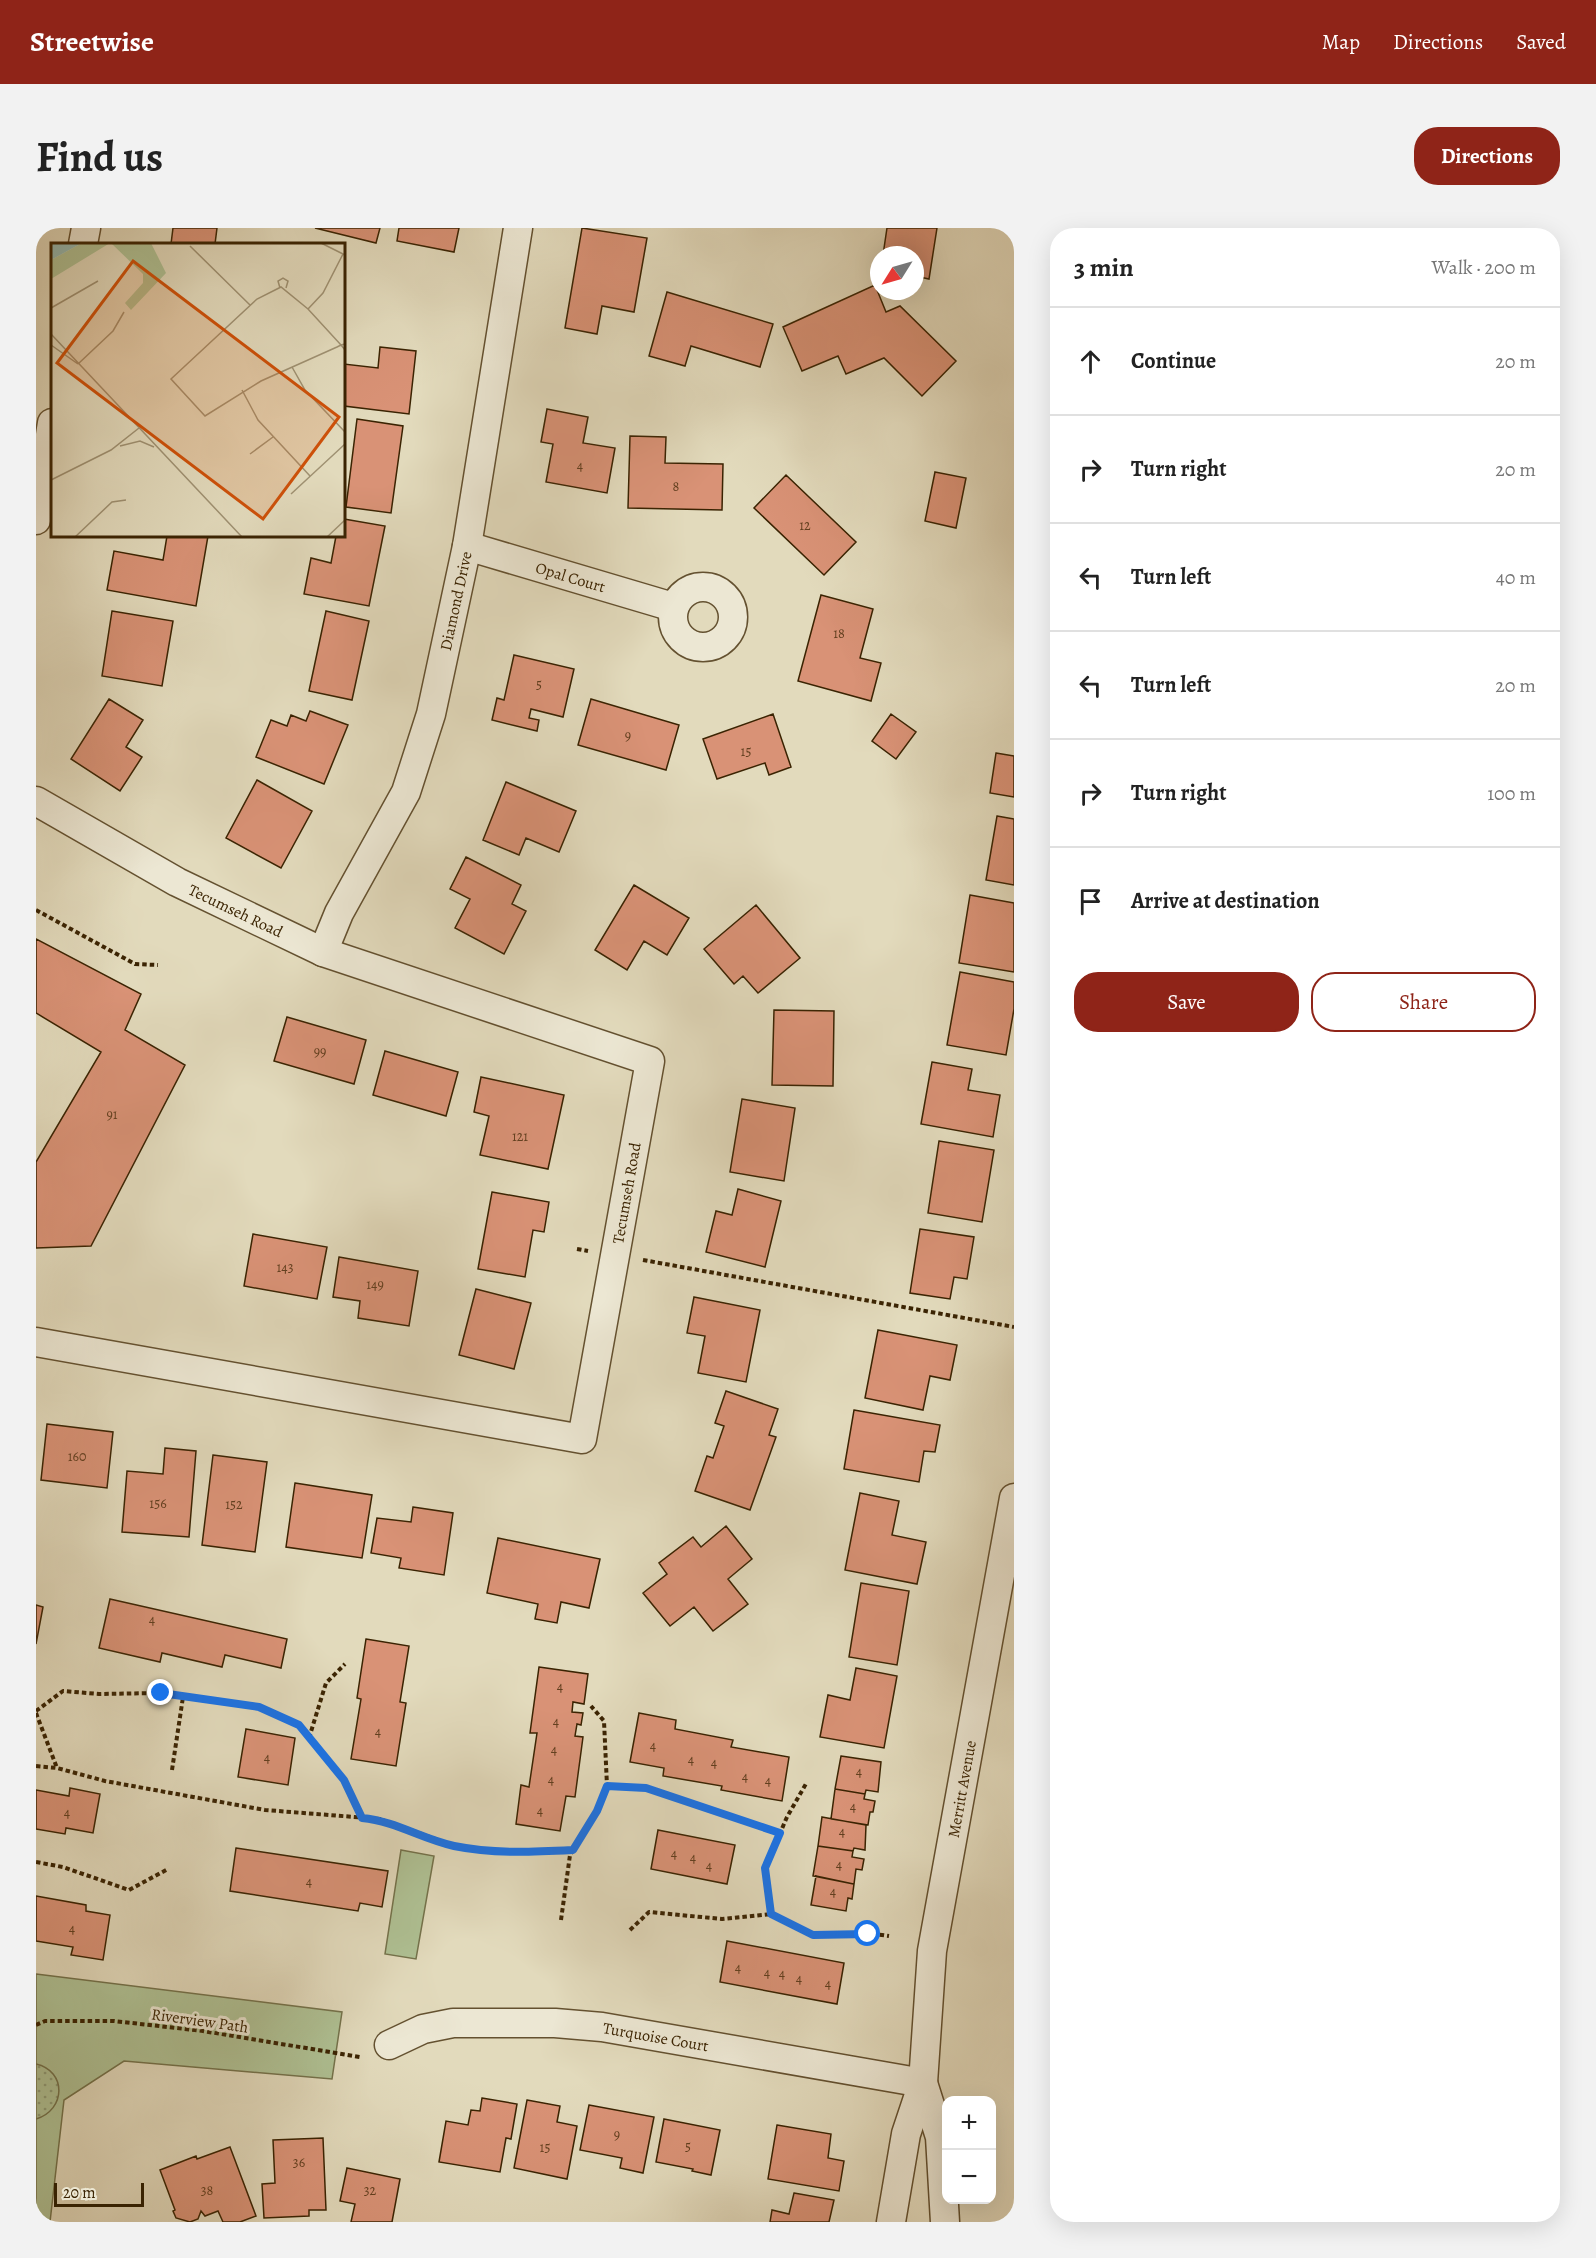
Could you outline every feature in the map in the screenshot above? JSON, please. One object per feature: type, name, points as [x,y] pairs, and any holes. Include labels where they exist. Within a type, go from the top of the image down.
[{"type":"street","points":[[83,243],[86,228]]},
{"type":"street","name":"Diamond Drive","points":[[323,952],[339,913],[406,792],[431,714],[467,546],[518,228]]},
{"type":"street","points":[[36,520],[51,429]]},
{"type":"street","name":"Opal Court","points":[[467,546],[674,608]]},
{"type":"street","name":"Tecumseh Road","points":[[36,801],[177,882],[323,952],[650,1061],[582,1439],[36,1342]]},
{"type":"street","name":"Merritt Avenue","points":[[891,2222],[906,2134],[923,2083],[932,1951],[1014,1498]]},
{"type":"street","name":"Turquoise Court","points":[[389,2045],[423,2029],[453,2023],[555,2023],[602,2027],[923,2083]]},
{"type":"street","name":"Merritt Avenue","points":[[923,2083],[940,2137],[945,2222]]},
{"type":"path","points":[[36,910],[135,964],[158,965]]},
{"type":"path","points":[[577,1249],[1014,1327]]},
{"type":"path","points":[[309,1738],[326,1683],[345,1664]]},
{"type":"path","points":[[57,1768],[36,1712],[63,1691],[99,1694],[161,1693],[259,1707],[299,1725],[344,1780],[362,1818]]},
{"type":"path","points":[[172,1770],[183,1697]]},
{"type":"path","points":[[561,1920],[570,1855],[597,1811],[607,1786],[604,1721],[591,1706]]},
{"type":"path","points":[[36,1766],[57,1768],[105,1781],[265,1810],[380,1819],[452,1845],[505,1853],[573,1850]]},
{"type":"path","points":[[771,1914],[765,1868],[780,1833],[807,1782]]},
{"type":"path","points":[[607,1786],[646,1788],[780,1833]]},
{"type":"path","points":[[36,1862],[63,1867],[129,1890],[168,1869]]},
{"type":"path","points":[[630,1930],[649,1912],[722,1919],[771,1914],[813,1935],[889,1936]]},
{"type":"path","name":"Riverview Path","points":[[36,2025],[45,2021],[114,2021],[203,2031],[360,2057]]},
{"type":"green space","points":[[401,1850],[434,1856],[416,1959],[385,1954]]},
{"type":"green space","points":[[36,1974],[342,2012],[332,2079],[124,2061],[64,2100],[50,2222],[36,2222]]},
{"type":"green space","points":[[36,2064],[53,2074],[58,2082],[59,2091],[53,2108],[36,2119]]},
{"type":"building","points":[[173,228],[217,228],[215,243],[171,243]]},
{"type":"building","points":[[315,228],[380,228],[376,243]]},
{"type":"building","points":[[399,228],[459,228],[454,252],[397,241]]},
{"type":"building","points":[[582,228],[647,238],[634,312],[602,306],[597,334],[565,328]]},
{"type":"building","points":[[887,228],[937,228],[929,279],[924,278],[924,246],[884,246]]},
{"type":"building","points":[[870,287],[870,300],[881,300],[886,312],[900,306],[956,361],[922,396],[884,358],[846,374],[838,356],[802,371],[783,327]]},
{"type":"building","points":[[667,292],[773,324],[760,367],[691,346],[685,366],[649,356]]},
{"type":"building","points":[[380,347],[416,351],[409,414],[345,406],[345,364],[378,368]]},
{"type":"building","points":[[547,409],[588,417],[583,443],[615,448],[607,493],[546,482],[553,444],[541,442]]},
{"type":"building","points":[[357,419],[403,426],[391,513],[346,507]]},
{"type":"building","points":[[630,436],[666,437],[665,463],[723,464],[722,510],[628,508]]},
{"type":"building","points":[[935,472],[966,478],[956,528],[925,521]]},
{"type":"building","points":[[786,475],[856,542],[824,575],[754,508]]},
{"type":"building","points":[[345,519],[385,526],[369,606],[304,594],[311,558],[331,563],[336,537],[345,537]]},
{"type":"building","points":[[167,537],[208,537],[196,606],[107,590],[114,551],[163,560]]},
{"type":"building","points":[[821,595],[873,609],[860,658],[881,663],[871,701],[798,681]]},
{"type":"building","points":[[112,611],[173,621],[162,686],[102,676]]},
{"type":"building","points":[[326,611],[369,621],[352,700],[309,691]]},
{"type":"building","points":[[514,655],[574,669],[563,717],[531,709],[529,718],[539,720],[537,731],[492,720],[497,698],[504,700]]},
{"type":"building","points":[[109,699],[143,720],[126,747],[142,757],[120,791],[71,759]]},
{"type":"building","points":[[591,699],[679,725],[666,770],[578,745]]},
{"type":"building","points":[[310,711],[348,725],[324,784],[256,757],[271,720],[287,726],[291,715],[306,721]]},
{"type":"building","points":[[773,714],[791,767],[769,775],[765,763],[717,779],[703,739]]},
{"type":"building","points":[[891,714],[916,732],[896,759],[872,741]]},
{"type":"building","points":[[996,753],[1014,756],[1014,797],[990,793]]},
{"type":"building","points":[[257,780],[312,811],[281,868],[226,838]]},
{"type":"building","points":[[506,782],[576,811],[559,852],[526,838],[519,855],[483,840]]},
{"type":"building","points":[[997,816],[1014,819],[1014,885],[986,880]]},
{"type":"building","points":[[466,857],[521,885],[512,904],[526,911],[504,954],[455,928],[470,899],[450,889]]},
{"type":"building","points":[[634,885],[689,918],[667,955],[644,941],[627,970],[595,950]]},
{"type":"building","points":[[970,895],[1014,903],[1014,972],[959,963]]},
{"type":"building","points":[[756,905],[800,958],[758,993],[743,976],[734,984],[704,949]]},
{"type":"building","points":[[36,939],[141,994],[125,1030],[185,1065],[91,1246],[36,1248],[36,1162],[101,1052],[36,1013]]},
{"type":"building","points":[[960,972],[1014,982],[1014,1009],[1006,1055],[947,1045]]},
{"type":"building","points":[[774,1010],[834,1011],[833,1086],[772,1085]]},
{"type":"building","points":[[287,1017],[366,1040],[354,1084],[274,1061]]},
{"type":"building","points":[[385,1051],[458,1072],[446,1116],[373,1095]]},
{"type":"building","points":[[932,1062],[972,1069],[968,1090],[1000,1095],[993,1137],[921,1124]]},
{"type":"building","points":[[481,1077],[564,1095],[548,1169],[480,1155],[489,1116],[474,1112]]},
{"type":"building","points":[[742,1099],[795,1108],[784,1181],[730,1172]]},
{"type":"building","points":[[939,1141],[994,1150],[982,1222],[928,1213]]},
{"type":"building","points":[[738,1189],[781,1201],[765,1267],[706,1252],[716,1211],[732,1215]]},
{"type":"building","points":[[492,1192],[549,1202],[544,1232],[533,1230],[525,1277],[478,1269]]},
{"type":"building","points":[[920,1229],[974,1237],[967,1279],[954,1277],[950,1299],[910,1293]]},
{"type":"building","points":[[253,1234],[327,1247],[317,1299],[244,1286]]},
{"type":"building","points":[[339,1257],[418,1271],[409,1326],[358,1318],[360,1301],[333,1297]]},
{"type":"building","points":[[476,1289],[531,1303],[514,1369],[459,1355]]},
{"type":"building","points":[[694,1297],[760,1310],[746,1382],[698,1373],[705,1336],[687,1333]]},
{"type":"building","points":[[878,1330],[957,1345],[950,1380],[930,1376],[923,1410],[865,1398]]},
{"type":"building","points":[[726,1391],[778,1409],[769,1435],[776,1437],[750,1510],[695,1491],[707,1456],[713,1458],[724,1426],[715,1423]]},
{"type":"building","points":[[854,1410],[940,1425],[935,1452],[924,1451],[919,1482],[844,1469]]},
{"type":"building","points":[[47,1424],[113,1432],[107,1488],[41,1480]]},
{"type":"building","points":[[165,1448],[196,1451],[189,1537],[122,1532],[127,1471],[163,1474]]},
{"type":"building","points":[[213,1455],[267,1462],[255,1552],[202,1545]]},
{"type":"building","points":[[295,1483],[372,1495],[362,1558],[286,1547]]},
{"type":"building","points":[[860,1493],[899,1501],[892,1535],[926,1542],[917,1584],[845,1570]]},
{"type":"building","points":[[413,1507],[453,1513],[444,1575],[399,1568],[401,1558],[371,1553],[377,1518],[411,1522]]},
{"type":"building","points":[[726,1526],[752,1559],[728,1579],[748,1604],[713,1631],[694,1607],[670,1626],[643,1593],[667,1574],[659,1563],[693,1537],[701,1547]]},
{"type":"building","points":[[498,1538],[600,1559],[589,1608],[561,1602],[557,1623],[535,1619],[538,1604],[487,1593]]},
{"type":"building","points":[[861,1583],[909,1591],[897,1665],[849,1657]]},
{"type":"building","points":[[110,1599],[287,1639],[281,1668],[225,1655],[222,1667],[162,1653],[160,1662],[99,1648]]},
{"type":"building","points":[[36,1605],[43,1607],[36,1644]]},
{"type":"building","points":[[366,1639],[409,1646],[400,1702],[406,1703],[396,1766],[351,1759],[361,1699],[357,1698]]},
{"type":"building","points":[[539,1667],[588,1674],[584,1704],[573,1702],[572,1712],[583,1713],[581,1725],[577,1724],[575,1736],[583,1737],[575,1797],[566,1796],[560,1831],[516,1824],[521,1785],[529,1787],[537,1733],[530,1733]]},
{"type":"building","points":[[856,1668],[897,1676],[884,1748],[820,1737],[828,1695],[850,1700]]},
{"type":"building","points":[[639,1713],[676,1720],[675,1729],[733,1740],[731,1747],[789,1757],[782,1801],[721,1790],[722,1786],[663,1776],[664,1768],[630,1762]]},
{"type":"building","points":[[246,1729],[295,1738],[288,1785],[238,1777]]},
{"type":"building","points":[[841,1756],[881,1762],[878,1792],[866,1790],[865,1794],[835,1789]]},
{"type":"building","points":[[70,1788],[100,1794],[93,1833],[66,1828],[65,1834],[36,1829],[36,1790],[69,1796]]},
{"type":"building","points":[[835,1789],[865,1794],[864,1799],[875,1801],[868,1825],[831,1819]]},
{"type":"building","points":[[822,1817],[866,1825],[865,1850],[854,1848],[853,1851],[818,1846]]},
{"type":"building","points":[[658,1830],[735,1845],[727,1884],[651,1869]]},
{"type":"building","points":[[818,1846],[853,1851],[852,1857],[864,1859],[862,1870],[856,1869],[854,1884],[813,1876]]},
{"type":"building","points":[[236,1848],[388,1871],[382,1907],[360,1903],[358,1911],[230,1891]]},
{"type":"building","points":[[816,1876],[854,1884],[852,1899],[848,1898],[846,1911],[811,1905]]},
{"type":"building","points":[[36,1896],[86,1905],[86,1911],[110,1915],[103,1960],[71,1955],[73,1947],[36,1941]]},
{"type":"building","points":[[727,1941],[844,1963],[837,2004],[720,1982]]},
{"type":"building","points":[[482,2098],[517,2104],[511,2139],[506,2138],[500,2172],[439,2162],[446,2121],[468,2125],[471,2110],[480,2111]]},
{"type":"building","points":[[527,2100],[560,2106],[557,2122],[577,2126],[567,2179],[514,2168]]},
{"type":"building","points":[[589,2105],[654,2117],[643,2173],[620,2168],[622,2158],[580,2150]]},
{"type":"building","points":[[664,2119],[720,2130],[711,2175],[656,2162]]},
{"type":"building","points":[[777,2125],[831,2134],[828,2158],[844,2161],[839,2191],[768,2179]]},
{"type":"building","points":[[323,2138],[326,2210],[309,2210],[309,2216],[264,2218],[262,2184],[275,2183],[273,2140]]},
{"type":"building","points":[[230,2147],[256,2216],[240,2222],[223,2222],[218,2211],[205,2216],[201,2211],[198,2219],[190,2222],[176,2218],[160,2170],[196,2156],[197,2159]]},
{"type":"building","points":[[347,2168],[400,2179],[392,2222],[351,2222],[355,2204],[340,2201]]},
{"type":"building","points":[[794,2193],[834,2200],[829,2222],[770,2222],[772,2210],[789,2214]]},
{"type":"route","points":[[161,1693],[259,1707],[299,1725],[344,1780],[362,1818],[380,1819],[452,1845],[505,1853],[573,1850],[597,1811],[607,1786],[646,1788],[780,1833],[765,1868],[771,1914],[813,1935],[868,1934]]}]
